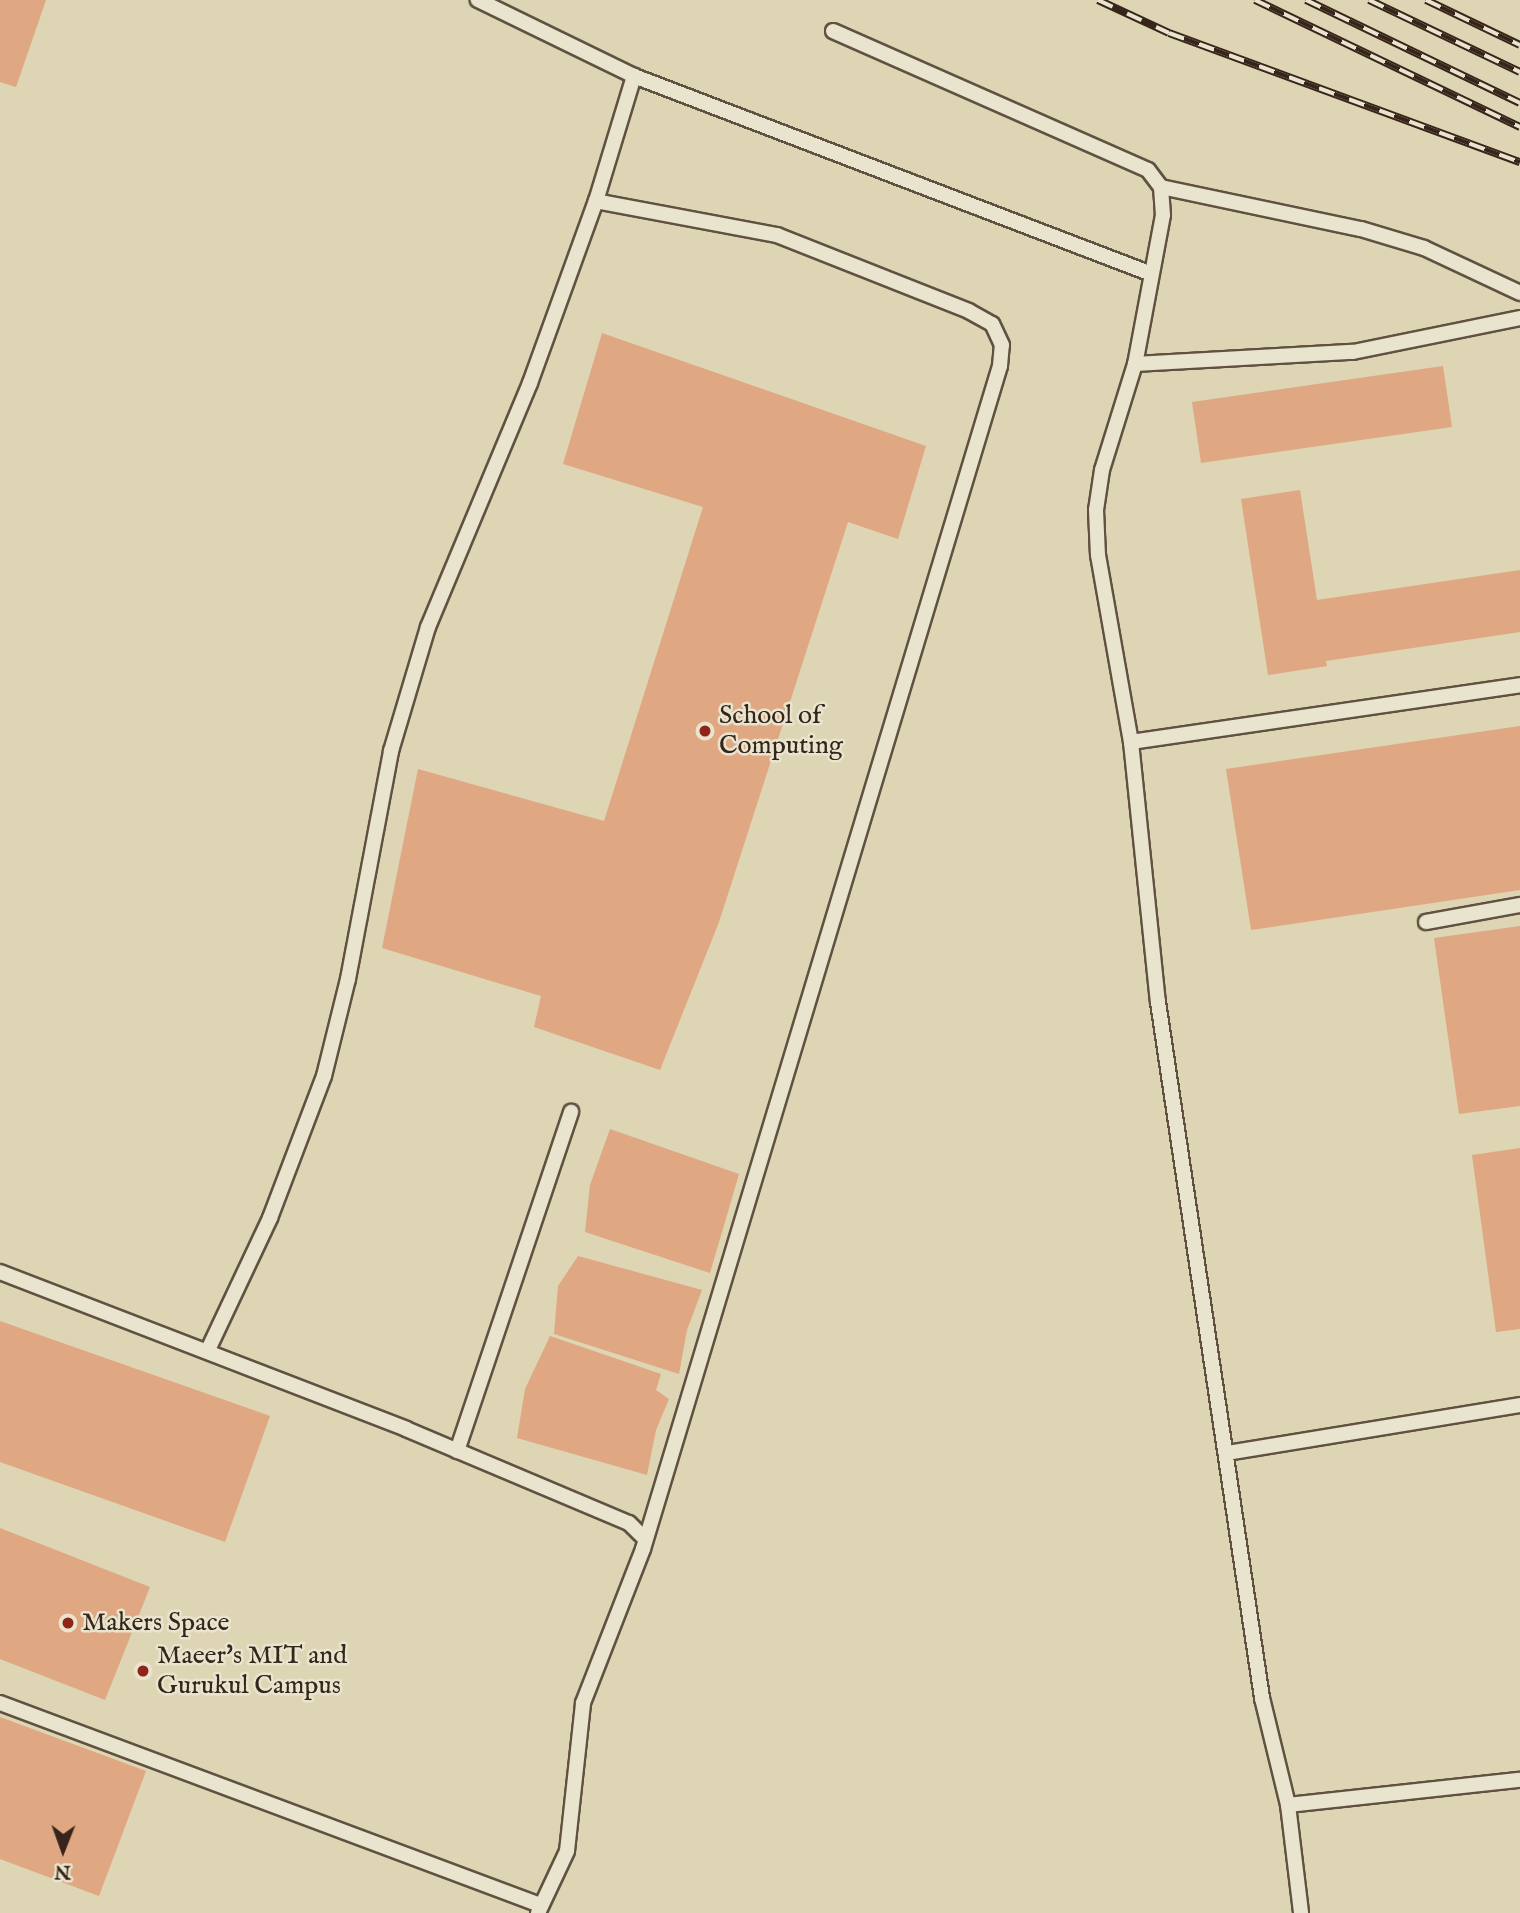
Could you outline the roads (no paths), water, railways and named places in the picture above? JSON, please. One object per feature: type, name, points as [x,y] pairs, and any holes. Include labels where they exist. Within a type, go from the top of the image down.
[{"type":"lane","points":[[478,0],[635,76],[1149,272]]},
{"type":"lane","points":[[833,31],[1149,170],[1161,187],[1163,215],[1149,272],[1135,365],[1102,470],[1096,510],[1098,555],[1130,742],[1158,1002],[1262,1698],[1288,1805],[1301,1913]]},
{"type":"lane","points":[[208,1350],[270,1218],[324,1076],[348,979],[391,751],[428,627],[530,383],[596,201],[635,76]]},
{"type":"lane","points":[[1161,187],[1361,229],[1424,248],[1520,293]]},
{"type":"lane","points":[[0,1703],[539,1909],[567,1850],[583,1703],[643,1549],[643,1537],[1000,366],[1002,345],[992,324],[969,311],[777,235],[739,225],[596,201]]},
{"type":"lane","points":[[1135,365],[1353,352],[1520,318]]},
{"type":"lane","points":[[1130,742],[1520,685]]},
{"type":"lane","points":[[1426,922],[1520,905]]},
{"type":"lane","points":[[457,1451],[571,1112]]},
{"type":"lane","points":[[0,1272],[208,1350],[457,1451],[629,1523],[643,1537]]},
{"type":"lane","points":[[1227,1453],[1520,1405]]},
{"type":"lane","points":[[1288,1805],[1520,1780]]},
{"type":"railway","points":[[1098,0],[1169,33],[1520,162]]},
{"type":"railway","points":[[1255,0],[1520,127]]},
{"type":"railway","points":[[1306,0],[1520,103]]},
{"type":"railway","points":[[1369,0],[1520,72]]},
{"type":"railway","points":[[1426,0],[1520,45]]},
{"type":"place","name":"School of Computing","points":[[705,731]]},
{"type":"place","name":"Makers Space","points":[[68,1623]]},
{"type":"place","name":"Maeer's MIT and Gurukul Campus","points":[[143,1671]]}]
